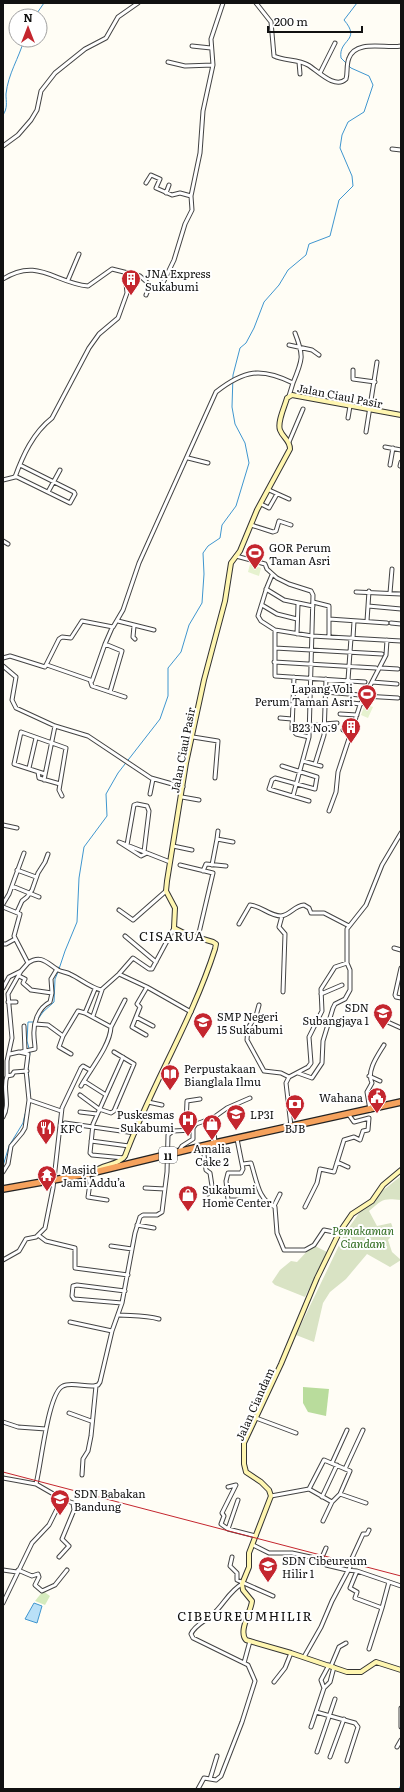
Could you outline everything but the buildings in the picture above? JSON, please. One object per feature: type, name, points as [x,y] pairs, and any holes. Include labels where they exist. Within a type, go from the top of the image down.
[{"type":"highway","name":"11","points":[[3,1189],[89,1174],[215,1143],[349,1115],[401,1102]]},
{"type":"street","points":[[3,146],[18,135],[31,120],[37,110],[41,91],[55,73],[79,53],[106,38],[118,17],[138,3]]},
{"type":"street","points":[[3,279],[15,272],[33,270],[82,285],[90,285],[109,270],[140,276],[150,285],[158,287],[163,283],[174,260],[185,224],[191,213],[191,196],[200,158],[203,111],[213,65],[211,48],[212,34],[223,3]]},
{"type":"street","points":[[256,3],[271,22],[274,56],[306,64],[332,81],[343,82],[347,77],[349,58],[356,49],[363,46],[401,46]]},
{"type":"street","points":[[320,73],[336,43]]},
{"type":"street","points":[[192,46],[211,48]]},
{"type":"street","points":[[168,62],[185,66],[213,65]]},
{"type":"street","points":[[299,62],[300,74]]},
{"type":"street","points":[[392,149],[401,150]]},
{"type":"street","points":[[146,183],[151,175],[159,178],[156,188],[172,195],[181,193],[191,196]]},
{"type":"street","points":[[166,193],[169,185]]},
{"type":"street","points":[[68,280],[79,254]]},
{"type":"street","points":[[3,480],[14,478],[24,453],[46,423],[52,418],[89,348],[99,334],[118,318],[127,293],[125,273]]},
{"type":"street","points":[[146,295],[150,285]]},
{"type":"street","points":[[289,396],[301,361],[302,348],[295,333]]},
{"type":"street","points":[[289,345],[312,350],[319,355]]},
{"type":"street","points":[[366,432],[377,362]]},
{"type":"street","points":[[353,370],[353,379],[375,382]]},
{"type":"street","points":[[125,697],[92,686],[92,681],[105,644],[112,628],[118,621],[146,548],[188,458],[214,396],[221,389],[240,377],[257,371],[266,372],[293,383]]},
{"type":"street","name":"Jalan Ciaul Pasir","points":[[166,892],[183,787],[204,680],[225,601],[228,573],[231,563],[288,454],[289,442],[280,430],[279,425],[289,396],[401,416]]},
{"type":"street","points":[[348,418],[350,406]]},
{"type":"street","points":[[289,442],[303,409]]},
{"type":"street","points":[[385,447],[401,450]]},
{"type":"street","points":[[390,465],[393,448]]},
{"type":"street","points":[[188,458],[208,463]]},
{"type":"street","points":[[400,466],[401,462]]},
{"type":"street","points":[[15,476],[69,503],[72,502],[75,493],[20,465]]},
{"type":"street","points":[[48,492],[60,470]]},
{"type":"street","points":[[268,490],[289,499]]},
{"type":"street","points":[[261,504],[269,508],[277,494]]},
{"type":"street","points":[[251,525],[273,532],[276,531],[280,521],[292,525]]},
{"type":"street","points":[[3,541],[8,544]]},
{"type":"street","points":[[236,556],[265,564],[272,575],[289,584],[311,591],[313,604],[309,737],[293,796]]},
{"type":"street","points":[[390,593],[392,569]]},
{"type":"street","points":[[272,575],[266,589],[259,618],[275,630],[312,636],[401,641]]},
{"type":"street","points":[[266,589],[284,600],[298,604],[329,606],[329,637]]},
{"type":"street","points":[[367,622],[369,591]]},
{"type":"street","points":[[356,592],[369,591],[401,594]]},
{"type":"street","points":[[297,634],[296,619],[298,604]]},
{"type":"street","points":[[262,605],[277,614],[296,619]]},
{"type":"street","points":[[368,606],[401,609]]},
{"type":"street","points":[[329,619],[387,623]]},
{"type":"street","points":[[118,621],[154,630]]},
{"type":"street","points":[[347,694],[354,621]]},
{"type":"street","points":[[47,665],[59,639],[62,637],[70,639],[82,622],[112,628]]},
{"type":"street","points":[[391,623],[401,624]]},
{"type":"street","points":[[134,626],[133,637],[135,639]]},
{"type":"street","points":[[275,630],[275,676],[366,682]]},
{"type":"street","points":[[329,811],[336,792],[338,772],[357,715],[364,696],[381,668],[386,655],[387,640]]},
{"type":"street","points":[[105,644],[122,651],[110,692]]},
{"type":"street","points":[[275,648],[382,654]]},
{"type":"street","points":[[3,658],[10,656],[44,667],[47,665],[92,681]]},
{"type":"street","points":[[274,662],[376,668]]},
{"type":"street","points":[[3,666],[16,677],[12,700],[14,705],[55,726],[88,736],[121,760],[153,779],[183,787]]},
{"type":"street","points":[[381,668],[398,669]]},
{"type":"street","points":[[294,677],[292,719],[293,731],[309,737]]},
{"type":"street","points":[[315,764],[323,741],[326,679]]},
{"type":"street","points":[[372,682],[398,684]]},
{"type":"street","points":[[325,692],[360,695]]},
{"type":"street","points":[[364,696],[398,698]]},
{"type":"street","points":[[342,702],[361,704]]},
{"type":"street","points":[[281,704],[293,705]]},
{"type":"street","points":[[340,714],[357,715]]},
{"type":"street","points":[[280,718],[292,719]]},
{"type":"street","points":[[310,725],[337,722]]},
{"type":"street","points":[[44,780],[55,726]]},
{"type":"street","points":[[343,730],[352,731]]},
{"type":"street","points":[[45,774],[13,763],[19,735],[23,732],[66,748],[67,750],[59,790],[62,796]]},
{"type":"street","points":[[193,737],[218,741],[215,778]]},
{"type":"street","points":[[29,768],[36,738]]},
{"type":"street","points":[[303,761],[321,766]]},
{"type":"street","points":[[282,766],[318,778],[316,787],[313,790],[275,778],[270,784],[271,790],[309,801]]},
{"type":"street","points":[[38,772],[38,778],[60,784]]},
{"type":"street","points":[[150,794],[153,779]]},
{"type":"street","points":[[182,797],[199,800]]},
{"type":"street","points":[[127,845],[134,805],[137,804],[147,806],[149,810],[145,853]]},
{"type":"street","points":[[3,825],[17,828]]},
{"type":"street","points":[[212,865],[218,831]]},
{"type":"street","points":[[298,1074],[312,1078],[322,1065],[323,1041],[333,1008],[335,1004],[345,999],[350,990],[350,970],[347,963],[346,932],[366,905],[380,870],[400,836]]},
{"type":"street","points":[[216,840],[233,842]]},
{"type":"street","points":[[145,853],[141,856],[119,844],[119,842],[170,862]]},
{"type":"street","points":[[173,846],[192,850]]},
{"type":"street","points":[[3,904],[12,886],[24,853]]},
{"type":"street","points":[[17,912],[22,900],[30,893],[41,866],[45,862],[48,854]]},
{"type":"street","points":[[203,871],[205,864],[226,866]]},
{"type":"street","points":[[180,865],[213,874],[198,938]]},
{"type":"street","points":[[17,870],[36,878]]},
{"type":"street","points":[[12,886],[38,897]]},
{"type":"street","points":[[93,1016],[103,990],[133,958],[150,969],[153,968],[174,928],[175,908],[166,892],[133,920],[119,910]]},
{"type":"street","points":[[239,924],[250,905],[259,907],[269,914],[282,916],[286,915],[297,906],[304,905],[308,906],[311,913],[324,913],[349,926]]},
{"type":"street","points":[[3,907],[17,912],[21,916],[14,934],[15,939],[28,963]]},
{"type":"street","points":[[282,916],[279,927],[285,934],[283,992]]},
{"type":"street","points":[[107,1200],[88,1196],[90,1183],[89,1174],[102,1166],[119,1162],[124,1158],[148,1102],[191,1012],[209,970],[216,947],[213,942],[198,938],[174,928]]},
{"type":"street","points":[[125,936],[156,962]]},
{"type":"street","points":[[3,944],[15,939]]},
{"type":"street","points":[[394,948],[401,950]]},
{"type":"street","points":[[3,1117],[7,1101],[7,1061],[10,1054],[12,1028],[8,994],[21,971],[34,959],[42,959],[57,969],[71,974],[95,989],[103,990]]},
{"type":"street","points":[[259,1004],[256,1016],[248,1028],[247,1040],[264,1071],[281,1073],[289,1077],[298,1074],[311,1063],[309,1037],[322,1011],[321,994],[323,985],[335,967],[347,963]]},
{"type":"street","points":[[400,998],[395,995],[401,968]]},
{"type":"street","points":[[10,1054],[35,1049],[33,1034],[35,1024],[41,1008],[50,1002],[52,993],[51,979],[57,969]]},
{"type":"street","points":[[3,988],[9,977],[21,971]]},
{"type":"street","points":[[118,974],[147,987],[191,1012]]},
{"type":"street","points":[[19,976],[25,979],[23,984],[31,990],[52,993]]},
{"type":"street","points":[[321,994],[342,985]]},
{"type":"street","points":[[146,1035],[132,1027],[140,1007],[137,1004],[137,1001],[147,987]]},
{"type":"street","points":[[85,1013],[95,989]]},
{"type":"street","points":[[81,1086],[109,1040],[111,1027],[125,1000]]},
{"type":"street","points":[[8,1002],[16,1002]]},
{"type":"street","points":[[71,1054],[58,1049],[78,1011],[93,1016],[111,1027]]},
{"type":"street","points":[[136,1017],[153,1026]]},
{"type":"street","points":[[381,1019],[401,1028]]},
{"type":"street","points":[[35,1024],[48,1025],[64,1036]]},
{"type":"street","points":[[24,1026],[26,1050]]},
{"type":"street","points":[[370,1110],[367,1093],[372,1083],[369,1076],[374,1062],[384,1044]]},
{"type":"street","points":[[3,1172],[8,1164],[11,1146],[24,1130],[29,1100],[27,1071],[28,1054],[19,1052]]},
{"type":"street","points":[[80,1095],[100,1109],[111,1113],[116,1109],[134,1064],[114,1052]]},
{"type":"street","points":[[123,1057],[92,1128],[91,1155],[124,1158]]},
{"type":"street","points":[[3,1260],[20,1252],[26,1239],[38,1235],[45,1228],[54,1181],[56,1155],[62,1123],[61,1111],[81,1068],[83,1066],[90,1070]]},
{"type":"street","points":[[7,1076],[12,1075],[14,1072],[27,1071]]},
{"type":"street","points":[[369,1076],[380,1081]]},
{"type":"street","points":[[289,1077],[286,1083],[286,1091],[291,1127]]},
{"type":"street","points":[[84,1081],[106,1096]]},
{"type":"street","points":[[179,1152],[182,1146],[194,1139],[193,1130],[196,1124],[213,1118],[227,1108],[250,1098]]},
{"type":"street","points":[[188,1129],[186,1124],[187,1101],[200,1099]]},
{"type":"street","points":[[29,1100],[61,1111]]},
{"type":"street","points":[[148,1102],[162,1105]]},
{"type":"street","points":[[80,1112],[97,1114]]},
{"type":"street","points":[[305,1207],[317,1183],[320,1169],[333,1172],[344,1140],[354,1137],[360,1140],[363,1131],[368,1130],[369,1118],[354,1122],[349,1115]]},
{"type":"street","points":[[213,1118],[215,1143]]},
{"type":"street","points":[[65,1124],[135,1133]]},
{"type":"street","points":[[82,1475],[83,1461],[91,1436],[91,1420],[96,1386],[100,1382],[112,1331],[119,1315],[138,1225],[142,1215],[160,1214],[165,1189],[169,1133],[188,1129],[193,1130]]},
{"type":"street","points":[[237,1139],[243,1164],[242,1172],[228,1173],[226,1181],[228,1200],[240,1200]]},
{"type":"street","points":[[91,1141],[129,1146]]},
{"type":"street","points":[[203,1147],[206,1170],[211,1174],[212,1186],[208,1194]]},
{"type":"street","points":[[337,1162],[348,1167]]},
{"type":"street","points":[[243,1164],[251,1163],[259,1194],[270,1206],[274,1206]]},
{"type":"street","name":"Jalan Ciandam","points":[[271,1496],[269,1490],[261,1482],[247,1473],[245,1467],[244,1444],[281,1364],[317,1278],[339,1233],[352,1214],[372,1201],[383,1185],[401,1170]]},
{"type":"street","points":[[145,1188],[165,1189]]},
{"type":"street","points":[[280,1194],[274,1206],[277,1233],[284,1250],[305,1250],[314,1245],[324,1230],[339,1233]]},
{"type":"street","points":[[138,1225],[154,1228]]},
{"type":"street","points":[[38,1235],[46,1241],[76,1248],[75,1268],[128,1275]]},
{"type":"street","points":[[111,1246],[132,1249]]},
{"type":"street","points":[[122,1303],[74,1299],[72,1296],[73,1286],[77,1285],[125,1290]]},
{"type":"street","points":[[119,1315],[137,1317],[144,1315],[159,1319]]},
{"type":"street","points":[[70,1322],[112,1331]]},
{"type":"street","points":[[36,1484],[48,1416],[59,1388],[65,1385],[96,1386]]},
{"type":"street","points":[[69,1414],[91,1420]]},
{"type":"street","points":[[256,1418],[296,1433]]},
{"type":"street","points":[[3,1422],[18,1427],[46,1429]]},
{"type":"street","points":[[332,1463],[347,1430]]},
{"type":"street","points":[[345,1469],[363,1430]]},
{"type":"street","points":[[309,1490],[322,1461],[326,1460],[350,1472],[340,1494],[332,1502],[323,1521]]},
{"type":"street","points":[[322,1497],[337,1465]]},
{"type":"street","points":[[3,1478],[36,1484],[62,1499],[71,1501],[74,1508],[62,1539],[69,1547],[60,1557]]},
{"type":"street","points":[[228,1487],[236,1486],[222,1512],[224,1516],[221,1524],[228,1529],[256,1536]]},
{"type":"street","points":[[332,1502],[309,1490],[271,1496],[249,1553],[249,1568],[243,1584],[243,1590],[252,1601],[243,1633],[245,1639],[346,1671],[359,1672],[376,1662],[401,1670]]},
{"type":"street","points":[[340,1494],[366,1503]]},
{"type":"street","points":[[3,1603],[17,1571],[32,1543],[49,1525],[62,1499]]},
{"type":"street","points":[[228,1529],[238,1500]]},
{"type":"street","points":[[304,1657],[321,1627],[363,1534],[367,1534],[369,1530]]},
{"type":"street","points":[[253,1545],[269,1553],[295,1554],[315,1558],[320,1562],[347,1570],[357,1571],[401,1586]]},
{"type":"street","points":[[320,1562],[326,1548]]},
{"type":"street","points":[[232,1557],[230,1561],[231,1567],[237,1573],[237,1580],[243,1584],[273,1596]]},
{"type":"street","points":[[3,1570],[17,1571],[32,1576],[38,1574],[39,1577],[36,1585],[42,1591],[55,1585],[67,1570]]},
{"type":"street","points":[[357,1571],[350,1588],[357,1592],[355,1598],[382,1608]]},
{"type":"street","points":[[369,1649],[389,1582]]},
{"type":"street","points":[[198,1789],[203,1779],[217,1780],[220,1776],[239,1730],[254,1683],[251,1668],[244,1663],[193,1638],[191,1634],[193,1629],[214,1613],[236,1588],[243,1584]]},
{"type":"street","points":[[244,1663],[250,1641]]},
{"type":"street","points":[[324,1688],[321,1680],[331,1666],[339,1647],[346,1643]]},
{"type":"street","points":[[274,1682],[285,1668],[291,1653]]},
{"type":"street","points":[[311,1727],[324,1688],[330,1682],[331,1666]]},
{"type":"street","points":[[317,1752],[335,1699]]},
{"type":"street","points":[[401,1708],[401,1727]]},
{"type":"street","points":[[316,1712],[344,1719],[355,1723],[358,1727],[347,1761]]},
{"type":"street","points":[[330,1757],[344,1719]]},
{"type":"street","points":[[397,1747],[401,1740]]},
{"type":"street","points":[[210,1779],[218,1756]]},
{"type":"green space","name":"GOR Perum Taman Asri","points":[[250,564],[261,568],[259,576],[248,572]]},
{"type":"green space","name":"Lapang Voli Perum Taman Asri","points":[[365,704],[373,707],[368,718],[361,715]]},
{"type":"green space","name":"Pemakaman Ciandam","points":[[401,1176],[401,1200],[384,1200],[369,1211],[377,1226],[391,1223],[393,1232],[388,1240],[392,1252],[401,1260],[390,1267],[367,1254],[346,1279],[330,1292],[323,1303],[314,1342],[296,1335],[345,1233],[362,1209],[375,1202],[381,1192]]},
{"type":"green space","name":"Pemakaman Ciandam","points":[[313,1245],[327,1252],[305,1297],[275,1285],[272,1282],[280,1270],[291,1261],[297,1262]]},
{"type":"green space","points":[[303,1387],[329,1389],[326,1416],[308,1412],[303,1403]]},
{"type":"green space","points":[[43,1591],[50,1596],[45,1605],[35,1601]]},
{"type":"water","points":[[34,1603],[42,1606],[37,1623],[25,1619]]},
{"type":"waterway","points":[[41,8],[44,3]]},
{"type":"waterway","points":[[59,969],[77,922],[79,878],[84,847],[107,816],[106,794],[118,773],[160,719],[168,696],[168,668],[181,652],[189,625],[202,603],[204,574],[203,553],[208,546],[220,538],[222,525],[236,506],[249,463],[245,443],[235,424],[232,407],[233,375],[240,348],[246,343],[254,328],[264,302],[279,285],[288,270],[306,255],[309,244],[330,236],[339,200],[353,186],[352,176],[340,148],[342,135],[348,122],[364,112],[373,85],[369,76],[351,68],[341,58],[341,52],[351,32],[344,20],[357,3]]},
{"type":"waterway","points":[[3,115],[6,107],[7,87],[22,48]]},
{"type":"waterway","points":[[36,1022],[43,1012],[54,1002],[55,979],[58,972]]},
{"type":"waterway","points":[[30,1093],[28,1069],[30,1052],[27,1041],[28,1022],[33,1022]]},
{"type":"waterway","points":[[3,1166],[9,1146],[23,1123],[25,1114]]},
{"type":"waterway","points":[[399,1789],[401,1785]]},
{"type":"railway","points":[[3,1472],[401,1576]]},
{"type":"place","name":"JNA Express Sukabumi","points":[[131,296]]},
{"type":"place","name":"GOR Perum Taman Asri","points":[[255,570]]},
{"type":"place","name":"Lapang Voli Perum Taman Asri","points":[[367,711]]},
{"type":"place","name":"B23 No.9","points":[[351,744]]},
{"type":"place","name":"SDN Subangjaya 1","points":[[383,1030]]},
{"type":"place","name":"SMP Negeri 15 Sukabumi","points":[[203,1039]]},
{"type":"place","name":"Perpustakaan Bianglala Ilmu","points":[[170,1091]]},
{"type":"place","name":"Wahana","points":[[377,1114]]},
{"type":"place","name":"BJB","points":[[295,1121]]},
{"type":"place","name":"LP3I","points":[[236,1131]]},
{"type":"place","name":"Puskesmas Sukabumi","points":[[188,1137]]},
{"type":"place","name":"Amalia Cake 2","points":[[212,1141]]},
{"type":"place","name":"KFC","points":[[46,1145]]},
{"type":"place","name":"Masjid Jami Addu’a","points":[[47,1192]]},
{"type":"place","name":"Sukabumi Home Center","points":[[188,1212]]},
{"type":"place","name":"SDN Babakan Bandung","points":[[60,1516]]},
{"type":"place","name":"SDN Cibeureum Hilir 1","points":[[268,1583]]},
{"type":"district","name":"CISARUA","points":[[172,935]]},
{"type":"district","name":"CIBEUREUMHILIR","points":[[245,1615]]}]
